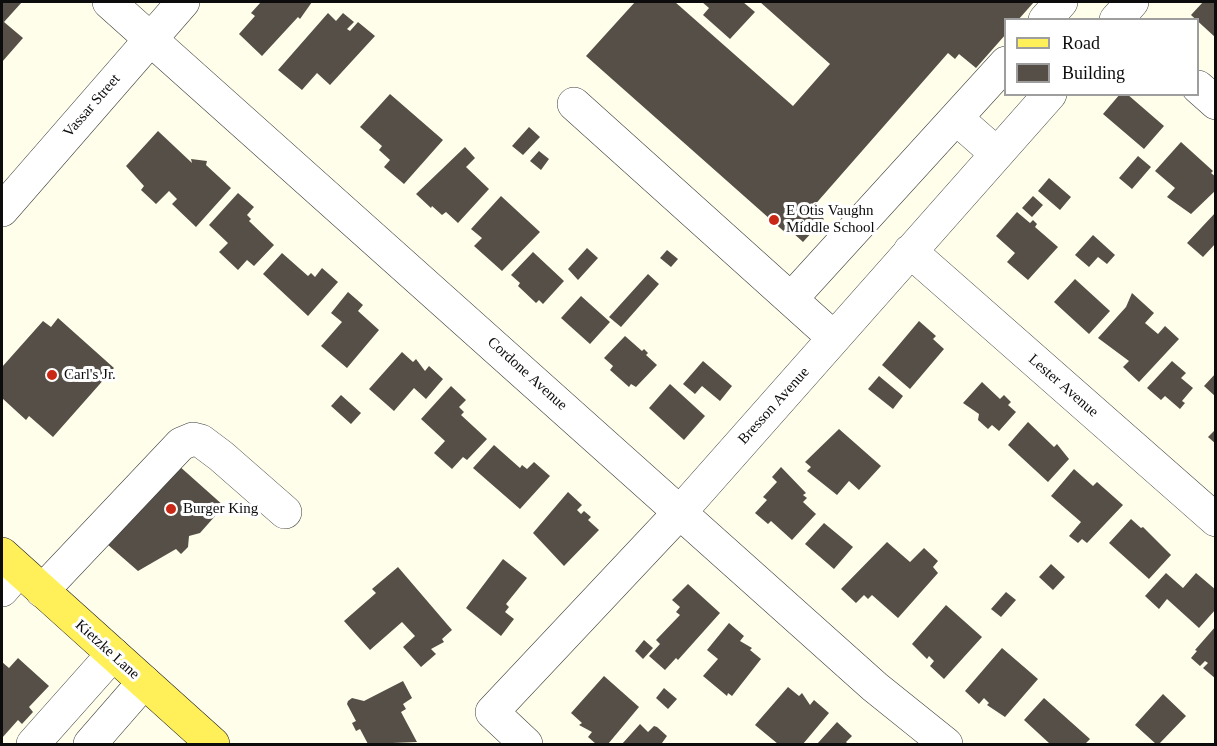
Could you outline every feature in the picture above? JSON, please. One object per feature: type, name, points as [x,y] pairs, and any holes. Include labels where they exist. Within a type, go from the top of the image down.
[{"type":"main road","name":"Kietzke Lane","points":[[16,576],[113,654],[210,743]]},
{"type":"street","name":"Cordone Avenue","points":[[110,2],[152,37],[875,687],[946,744]]},
{"type":"street","name":"Vassar Street","points":[[2,210],[183,2]]},
{"type":"street","points":[[1047,18],[1061,2]]},
{"type":"street","points":[[791,299],[1004,64]]},
{"type":"street","points":[[1199,89],[1215,103]]},
{"type":"street","name":"Bresson Avenue","points":[[526,744],[492,712],[681,511],[1048,96]]},
{"type":"street","points":[[574,104],[834,338]]},
{"type":"street","points":[[956,118],[997,154]]},
{"type":"street","name":"Lester Avenue","points":[[910,251],[1215,520]]},
{"type":"street","points":[[16,576],[181,444],[193,439],[201,441],[221,456],[285,512]]},
{"type":"street","points":[[33,744],[113,654]]},
{"type":"street","points":[[90,744],[144,682]]},
{"type":"building","points":[[2,2],[22,2],[4,22],[23,38],[2,62]]},
{"type":"building","points":[[261,2],[312,2],[300,19],[298,17],[262,56],[239,34],[255,16],[251,13]]},
{"type":"building","points":[[635,2],[675,2],[793,106],[830,64],[760,2],[1034,2],[1020,18],[1004,18],[1004,36],[976,68],[959,54],[955,59],[948,53],[812,208],[824,219],[803,242],[791,231],[788,235],[586,56]]},
{"type":"building","points":[[702,2],[743,2],[755,12],[730,39],[703,15],[709,8]]},
{"type":"building","points":[[1203,2],[1216,2],[1216,38],[1199,22],[1199,18],[1191,15]]},
{"type":"building","points":[[328,13],[336,21],[343,13],[354,22],[347,29],[350,31],[358,22],[375,36],[330,85],[317,73],[302,90],[278,70]]},
{"type":"building","points":[[390,94],[443,140],[404,184],[384,167],[390,160],[379,150],[382,146],[360,127]]},
{"type":"building","points":[[1118,96],[1129,96],[1164,126],[1144,149],[1103,114]]},
{"type":"building","points":[[529,127],[540,137],[523,155],[512,146]]},
{"type":"building","points":[[158,131],[192,163],[191,159],[207,161],[206,165],[231,188],[196,227],[172,204],[177,199],[169,191],[156,204],[141,190],[144,186],[126,166]]},
{"type":"building","points":[[1181,142],[1213,171],[1211,173],[1216,177],[1216,190],[1191,214],[1167,197],[1175,188],[1155,171]]},
{"type":"building","points":[[465,147],[475,158],[466,167],[489,189],[458,223],[446,212],[442,215],[432,206],[431,208],[416,194]]},
{"type":"building","points":[[539,151],[549,159],[541,170],[530,161]]},
{"type":"building","points":[[1138,156],[1151,167],[1132,189],[1119,178]]},
{"type":"building","points":[[1049,178],[1071,197],[1060,210],[1038,191]]},
{"type":"building","points":[[238,193],[254,207],[247,215],[251,219],[249,221],[274,245],[254,266],[247,260],[238,270],[219,252],[228,243],[209,225]]},
{"type":"building","points":[[501,196],[540,232],[502,271],[474,246],[482,238],[471,229]]},
{"type":"building","points":[[1033,196],[1043,205],[1032,217],[1022,208]]},
{"type":"building","points":[[1017,212],[1030,223],[1033,220],[1037,224],[1035,227],[1058,247],[1028,280],[1007,262],[1015,253],[996,236]]},
{"type":"building","points":[[1216,212],[1216,243],[1203,257],[1187,243]]},
{"type":"building","points":[[1093,235],[1115,255],[1107,264],[1098,257],[1089,267],[1075,255]]},
{"type":"building","points":[[587,248],[598,258],[578,280],[568,269]]},
{"type":"building","points":[[667,250],[678,259],[671,267],[660,258]]},
{"type":"building","points":[[533,252],[564,281],[543,304],[539,300],[536,303],[518,286],[520,283],[511,275]]},
{"type":"building","points":[[282,253],[308,276],[311,273],[315,277],[322,268],[338,282],[308,316],[263,274]]},
{"type":"building","points":[[648,274],[659,284],[621,327],[609,317]]},
{"type":"building","points":[[1075,279],[1110,311],[1089,334],[1054,302]]},
{"type":"building","points":[[348,292],[363,305],[358,311],[379,330],[347,368],[321,346],[342,322],[331,313]]},
{"type":"building","points":[[1132,293],[1154,313],[1145,323],[1158,334],[1165,326],[1179,339],[1139,382],[1123,367],[1129,361],[1098,338],[1126,307]]},
{"type":"building","points":[[581,296],[610,322],[590,344],[561,318]]},
{"type":"building","points":[[58,318],[114,368],[53,437],[29,416],[26,420],[2,398],[2,367],[43,321],[51,327]]},
{"type":"building","points":[[919,321],[936,336],[933,339],[944,349],[910,389],[882,365]]},
{"type":"building","points":[[625,336],[642,351],[644,349],[648,353],[646,355],[657,365],[636,387],[631,384],[629,387],[610,370],[613,366],[604,358]]},
{"type":"building","points":[[402,352],[413,362],[416,359],[425,371],[429,366],[443,379],[426,399],[414,388],[394,411],[369,389]]},
{"type":"building","points":[[703,361],[732,386],[720,401],[702,386],[695,394],[683,384]]},
{"type":"building","points":[[1172,361],[1186,373],[1181,378],[1193,388],[1182,401],[1185,403],[1180,409],[1165,396],[1161,400],[1147,388]]},
{"type":"building","points":[[1216,373],[1216,397],[1204,386]]},
{"type":"building","points":[[879,376],[903,396],[893,409],[868,389]]},
{"type":"building","points":[[982,382],[1000,399],[1004,395],[1011,402],[1008,405],[1016,412],[999,431],[992,425],[988,429],[978,420],[979,414],[963,403]]},
{"type":"building","points":[[670,384],[705,416],[684,440],[649,408]]},
{"type":"building","points":[[451,386],[466,400],[459,407],[464,412],[461,415],[487,439],[467,460],[463,457],[452,469],[434,453],[445,441],[421,419]]},
{"type":"building","points":[[341,395],[361,413],[351,424],[331,406]]},
{"type":"building","points":[[1028,422],[1054,447],[1057,444],[1069,459],[1048,482],[1008,445]]},
{"type":"building","points":[[839,429],[881,466],[859,490],[849,481],[837,495],[807,471],[811,467],[805,462]]},
{"type":"building","points":[[1216,429],[1216,444],[1208,437]]},
{"type":"building","points":[[494,445],[520,468],[522,465],[527,469],[534,462],[550,476],[520,509],[473,468]]},
{"type":"building","points":[[178,465],[224,506],[200,533],[189,536],[188,547],[181,554],[176,549],[138,571],[107,544]]},
{"type":"building","points":[[781,467],[806,493],[803,495],[807,498],[803,502],[816,514],[792,540],[771,521],[768,524],[755,513],[767,500],[763,497],[777,482],[772,477]]},
{"type":"building","points":[[1074,469],[1093,486],[1097,482],[1123,505],[1087,543],[1082,539],[1078,543],[1069,536],[1081,522],[1051,496]]},
{"type":"building","points":[[568,492],[582,505],[577,510],[581,514],[584,511],[591,517],[588,520],[599,530],[564,566],[533,533]]},
{"type":"building","points":[[1131,519],[1141,528],[1143,527],[1171,555],[1149,579],[1109,543]]},
{"type":"building","points":[[824,523],[853,547],[834,569],[805,544]]},
{"type":"building","points":[[887,542],[910,562],[924,548],[938,561],[933,567],[938,573],[898,618],[872,595],[868,599],[864,595],[856,603],[841,589]]},
{"type":"building","points":[[503,559],[527,578],[506,604],[509,607],[505,612],[514,619],[501,636],[466,608]]},
{"type":"building","points":[[1051,564],[1065,577],[1053,590],[1039,577]]},
{"type":"building","points":[[398,567],[452,630],[442,639],[444,642],[431,649],[436,654],[421,667],[403,647],[415,636],[402,622],[370,650],[344,621],[376,593],[372,589]]},
{"type":"building","points":[[1166,573],[1183,588],[1196,573],[1216,590],[1216,609],[1199,628],[1167,599],[1159,609],[1145,596]]},
{"type":"building","points":[[688,584],[720,613],[678,660],[676,658],[665,670],[649,656],[660,644],[656,640],[680,615],[676,612],[680,607],[672,600]]},
{"type":"building","points":[[1006,592],[1016,600],[1001,617],[991,609]]},
{"type":"building","points":[[946,605],[982,637],[944,679],[930,666],[934,661],[929,656],[927,659],[912,644]]},
{"type":"building","points":[[729,623],[744,636],[740,641],[752,648],[750,650],[761,659],[732,696],[728,693],[727,696],[703,676],[718,659],[707,650]]},
{"type":"building","points":[[1216,626],[1216,679],[1203,668],[1208,663],[1205,661],[1200,666],[1191,658]]},
{"type":"building","points":[[644,640],[653,648],[643,659],[635,651]]},
{"type":"building","points":[[1002,648],[1038,679],[1005,717],[987,705],[989,703],[984,698],[979,704],[965,691]]},
{"type":"building","points":[[18,658],[49,686],[29,707],[33,712],[22,724],[18,720],[2,738],[2,662],[9,668]]},
{"type":"building","points":[[604,676],[639,707],[608,744],[596,744],[588,737],[592,732],[579,725],[582,723],[571,713]]},
{"type":"building","points":[[403,681],[412,698],[403,704],[406,709],[401,712],[417,742],[368,744],[360,729],[356,731],[352,723],[356,721],[347,704],[348,701],[352,698],[364,701]]},
{"type":"building","points":[[788,687],[799,696],[802,693],[810,705],[814,700],[829,713],[803,744],[778,744],[755,725]]},
{"type":"building","points":[[664,688],[677,699],[668,709],[656,698]]},
{"type":"building","points":[[1163,694],[1186,716],[1159,744],[1156,744],[1135,725]]},
{"type":"building","points":[[1044,698],[1090,739],[1085,744],[1048,744],[1024,720]]},
{"type":"building","points":[[837,722],[852,736],[846,742],[848,744],[817,744]]},
{"type":"building","points":[[640,724],[648,732],[654,726],[657,727],[667,736],[663,744],[622,744]]},
{"type":"place","name":"E Otis Vaughn Middle School","points":[[774,220]]},
{"type":"place","name":"Carl's Jr.","points":[[52,375]]},
{"type":"place","name":"Burger King","points":[[171,509]]}]
